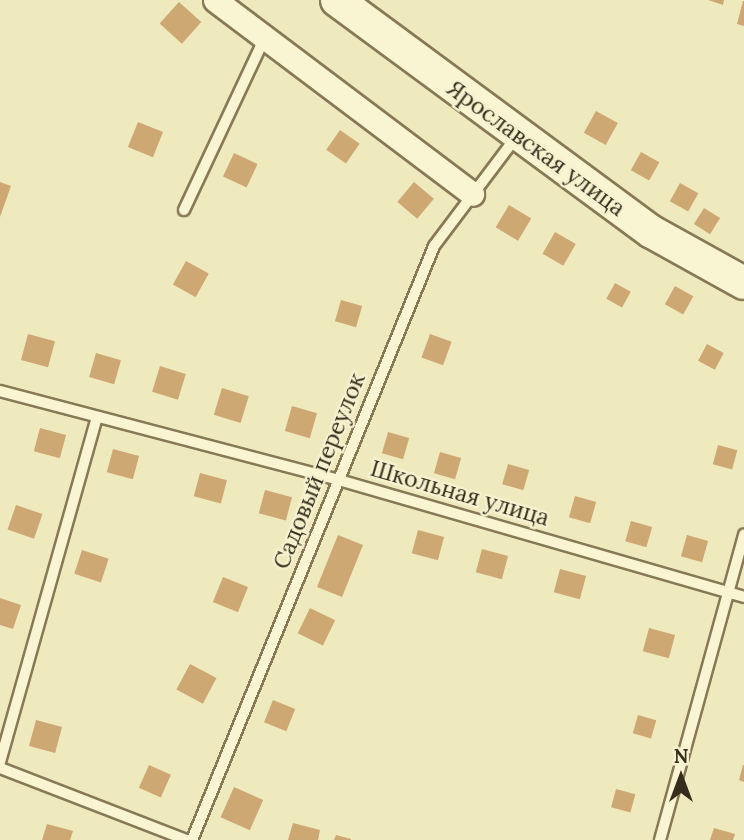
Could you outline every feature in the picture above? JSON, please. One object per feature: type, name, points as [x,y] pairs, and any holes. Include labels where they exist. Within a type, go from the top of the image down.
[{"type":"main road","name":"Ярославская улица","points":[[337,0],[652,232],[744,283]]},
{"type":"street","points":[[215,0],[472,194]]},
{"type":"lane","points":[[184,210],[264,39]]},
{"type":"lane","name":"Садовый переулок","points":[[189,840],[434,246],[518,135]]},
{"type":"lane","name":"Школьная улица","points":[[0,391],[339,480],[744,597]]},
{"type":"lane","points":[[0,762],[97,418]]},
{"type":"lane","points":[[660,840],[744,534]]},
{"type":"lane","points":[[0,768],[189,840]]},
{"type":"building","points":[[708,0],[724,0],[723,5]]},
{"type":"building","points":[[744,1],[744,26],[737,24]]},
{"type":"building","points":[[179,2],[201,22],[182,44],[160,24]]},
{"type":"building","points":[[596,111],[618,123],[606,145],[584,133]]},
{"type":"building","points":[[138,122],[163,132],[153,157],[128,147]]},
{"type":"building","points":[[340,130],[360,144],[346,163],[326,150]]},
{"type":"building","points":[[641,152],[659,162],[649,181],[631,170]]},
{"type":"building","points":[[234,153],[258,164],[247,188],[223,177]]},
{"type":"building","points":[[0,182],[11,186],[0,217]]},
{"type":"building","points":[[414,182],[434,199],[417,219],[397,202]]},
{"type":"building","points":[[680,183],[698,193],[688,212],[670,201]]},
{"type":"building","points":[[509,205],[531,218],[518,241],[496,227]]},
{"type":"building","points":[[704,208],[720,218],[710,234],[694,224]]},
{"type":"building","points":[[555,232],[576,244],[563,266],[542,254]]},
{"type":"building","points":[[186,261],[209,274],[196,297],[173,285]]},
{"type":"building","points":[[615,283],[631,292],[622,307],[606,299]]},
{"type":"building","points":[[675,286],[693,296],[683,315],[665,304]]},
{"type":"building","points":[[341,300],[362,306],[356,327],[335,321]]},
{"type":"building","points":[[28,334],[55,341],[48,367],[21,360]]},
{"type":"building","points":[[430,334],[452,342],[443,365],[421,357]]},
{"type":"building","points":[[707,344],[724,353],[715,370],[698,361]]},
{"type":"building","points":[[96,353],[121,360],[114,384],[89,377]]},
{"type":"building","points":[[160,366],[186,374],[178,400],[152,392]]},
{"type":"building","points":[[222,388],[249,396],[241,423],[214,415]]},
{"type":"building","points":[[292,406],[317,413],[310,438],[285,431]]},
{"type":"building","points":[[40,428],[66,435],[60,458],[34,451]]},
{"type":"building","points":[[388,432],[409,438],[403,459],[382,453]]},
{"type":"building","points":[[718,445],[737,450],[732,469],[713,464]]},
{"type":"building","points":[[113,449],[139,456],[133,479],[107,472]]},
{"type":"building","points":[[440,452],[461,458],[455,479],[434,473]]},
{"type":"building","points":[[508,464],[529,470],[523,490],[502,484]]},
{"type":"building","points":[[200,473],[227,480],[221,503],[194,496]]},
{"type":"building","points":[[265,490],[292,497],[286,520],[259,513]]},
{"type":"building","points":[[575,496],[596,502],[590,523],[569,517]]},
{"type":"building","points":[[16,505],[42,514],[34,539],[8,530]]},
{"type":"building","points":[[631,521],[652,527],[646,547],[625,541]]},
{"type":"building","points":[[418,530],[444,537],[438,560],[412,553]]},
{"type":"building","points":[[338,535],[363,545],[342,597],[317,587]]},
{"type":"building","points":[[687,535],[708,541],[702,562],[681,556]]},
{"type":"building","points":[[482,549],[508,556],[502,579],[476,572]]},
{"type":"building","points":[[82,550],[109,559],[101,582],[74,574]]},
{"type":"building","points":[[560,569],[586,576],[580,599],[554,592]]},
{"type":"building","points":[[223,577],[248,587],[238,612],[213,602]]},
{"type":"building","points":[[0,598],[21,605],[13,629],[0,625]]},
{"type":"building","points":[[310,608],[335,620],[323,645],[298,633]]},
{"type":"building","points":[[649,628],[675,635],[669,658],[643,651]]},
{"type":"building","points":[[190,664],[216,678],[203,704],[176,690]]},
{"type":"building","points":[[273,700],[295,709],[286,731],[264,722]]},
{"type":"building","points":[[638,715],[656,720],[651,739],[633,733]]},
{"type":"building","points":[[36,720],[62,727],[55,753],[29,746]]},
{"type":"building","points":[[149,765],[171,775],[161,798],[139,788]]},
{"type":"building","points":[[744,765],[744,782],[739,780]]},
{"type":"building","points":[[234,787],[263,800],[250,830],[221,817]]},
{"type":"building","points":[[616,789],[635,794],[630,813],[611,807]]},
{"type":"building","points":[[293,823],[320,830],[318,840],[288,840]]},
{"type":"building","points":[[47,824],[73,831],[70,840],[42,840]]},
{"type":"building","points":[[714,828],[735,834],[733,840],[710,840]]},
{"type":"building","points":[[336,835],[351,839],[351,840],[334,840]]}]
